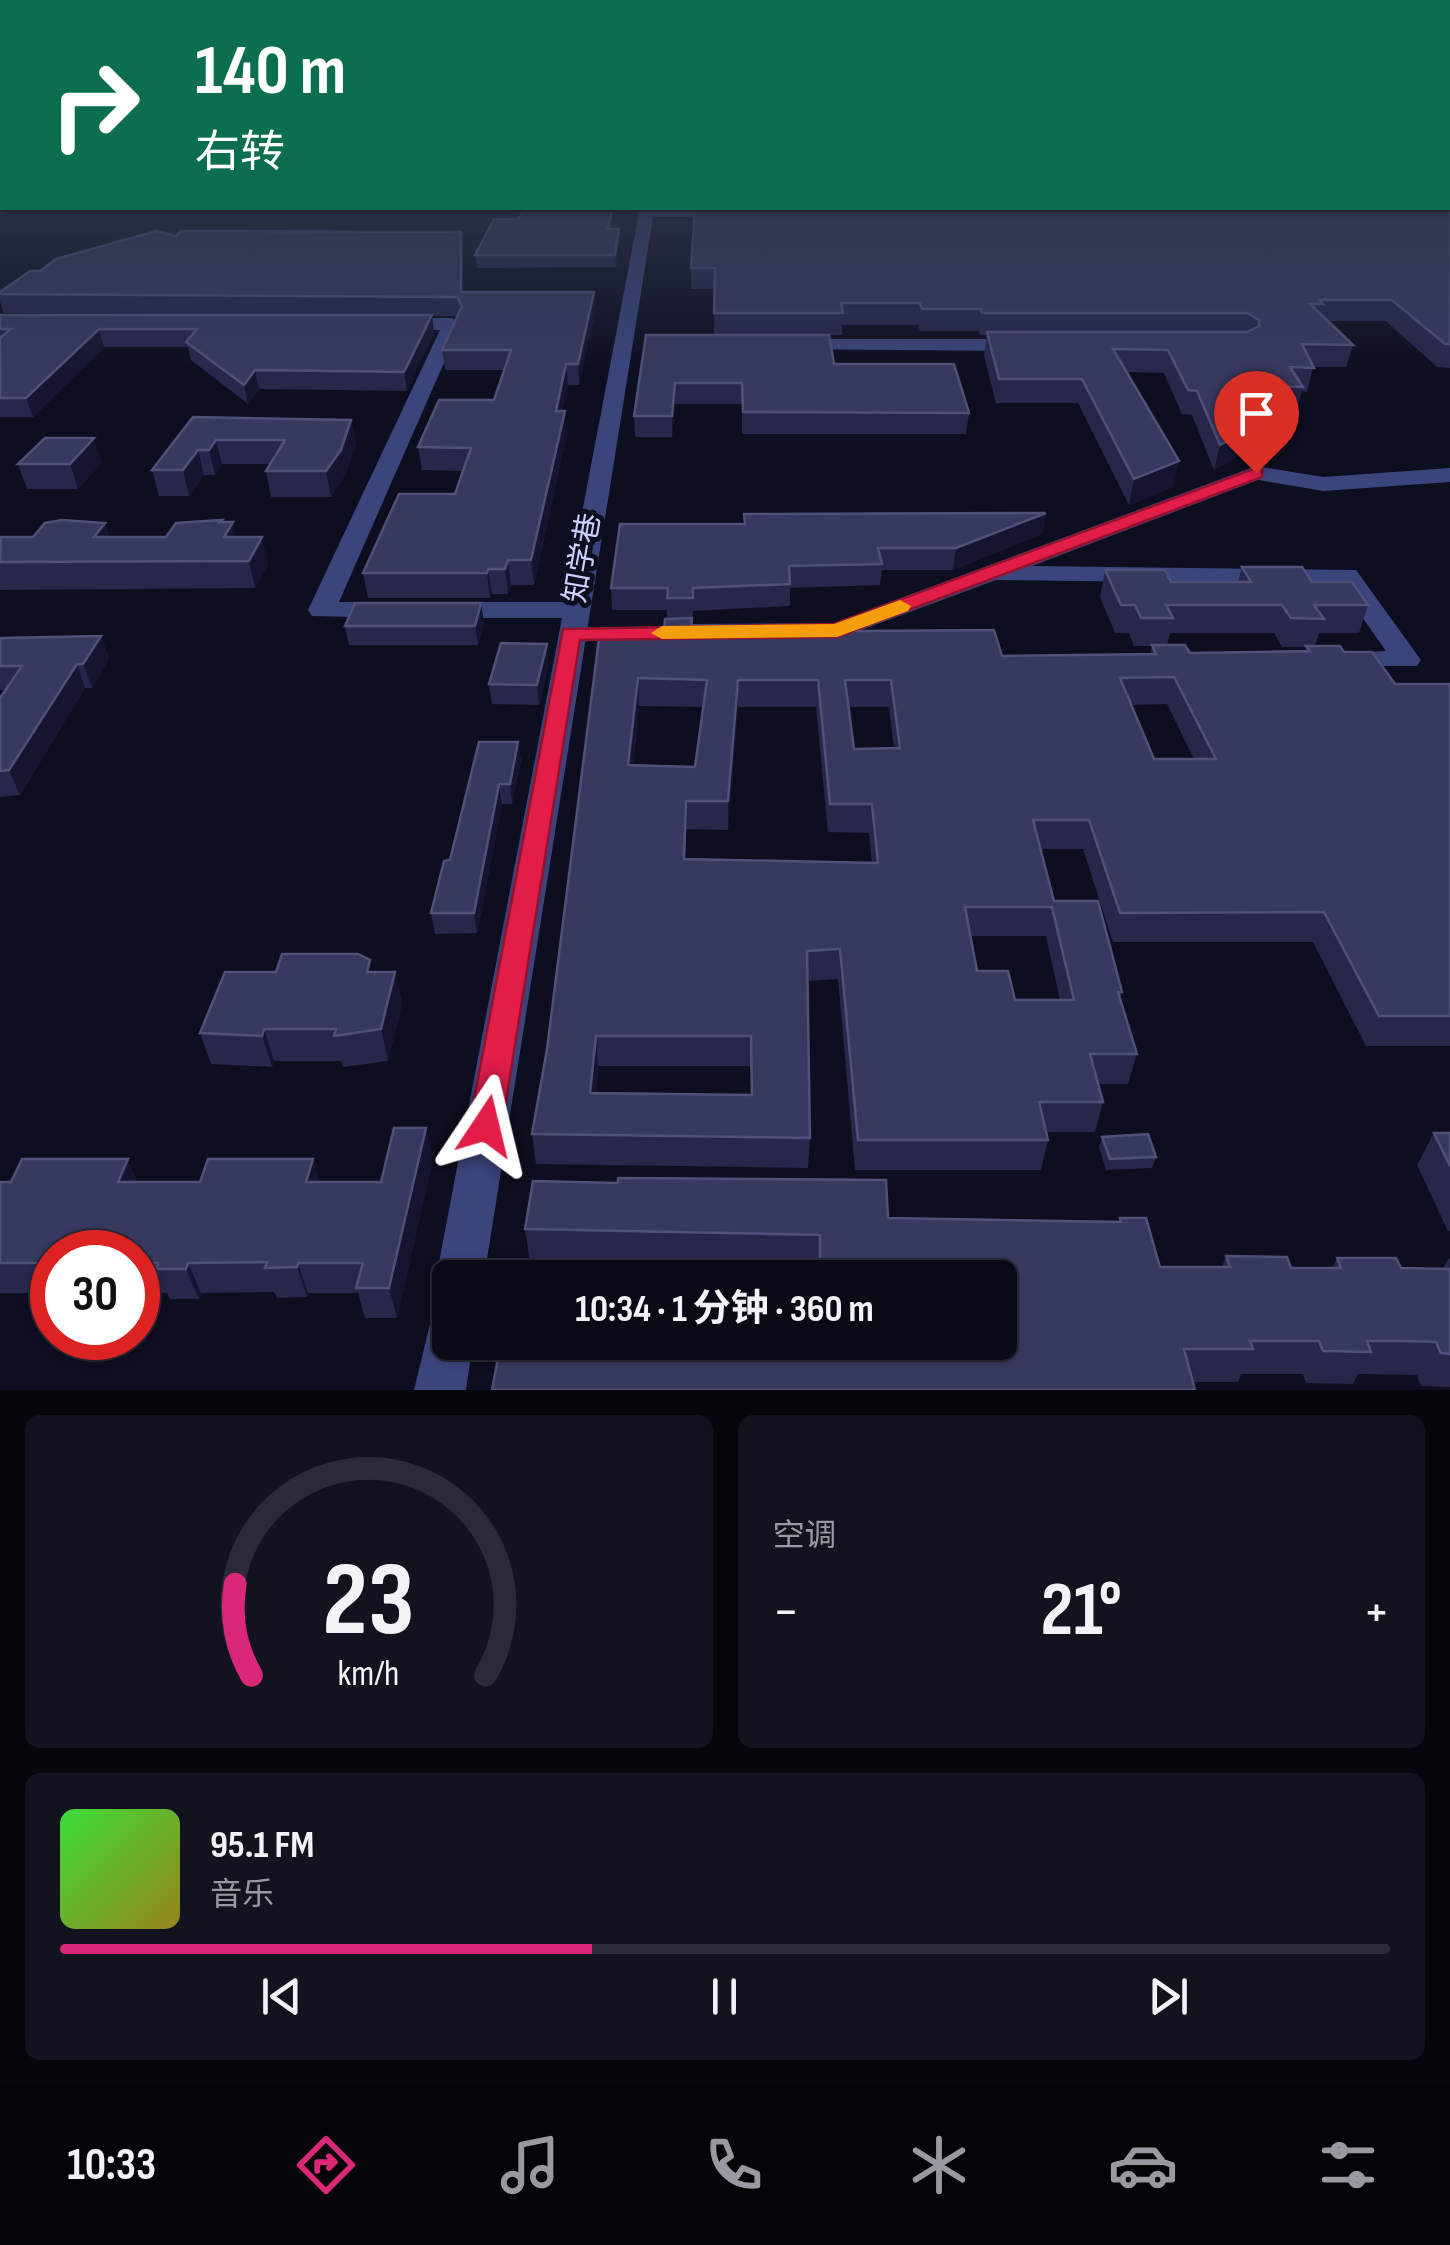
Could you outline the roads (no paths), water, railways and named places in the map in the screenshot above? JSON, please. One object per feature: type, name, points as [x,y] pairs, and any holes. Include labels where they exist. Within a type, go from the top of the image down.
[{"type":"street","name":"知学巷","points":[[463,1260],[572,622],[629,334],[642,243]]},
{"type":"street","points":[[373,324],[452,324],[322,610],[572,622],[608,634]]},
{"type":"street","points":[[776,344],[1048,345]]},
{"type":"street","points":[[666,633],[837,630],[1256,473],[1323,484],[1450,475]]},
{"type":"street","points":[[986,574],[1346,576],[1408,660],[1309,660]]},
{"type":"street","points":[[440,1390],[445,1360]]}]
